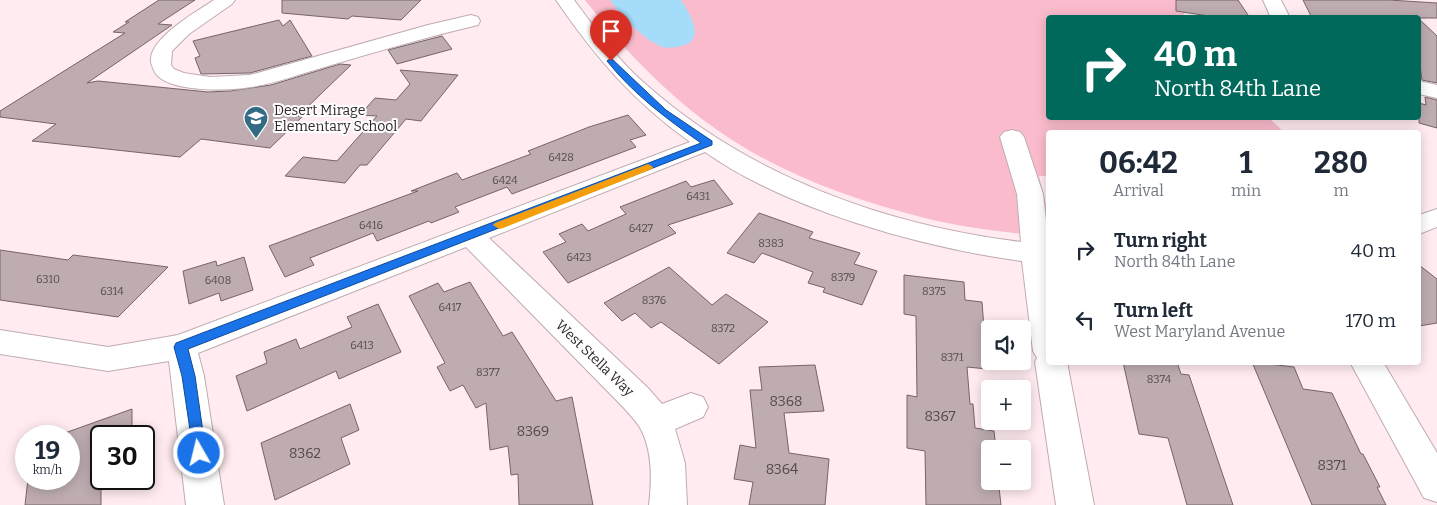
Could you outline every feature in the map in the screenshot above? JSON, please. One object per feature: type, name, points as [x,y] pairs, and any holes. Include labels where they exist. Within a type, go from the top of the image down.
[{"type":"street","points":[[226,0],[182,30],[162,50],[161,65],[166,73],[179,80],[210,83],[251,81],[435,29],[471,22]]},
{"type":"street","points":[[565,0],[600,49],[633,84],[663,112],[729,158],[776,183],[842,210],[941,238],[1042,254]]},
{"type":"street","points":[[1272,0],[1280,15]]},
{"type":"street","points":[[1421,88],[1437,92]]},
{"type":"street","points":[[1012,137],[1030,194],[1042,254],[1046,309]]},
{"type":"street","points":[[0,342],[108,358],[181,347],[708,143]]},
{"type":"street","points":[[1421,224],[1437,217]]},
{"type":"street","name":"West Stella Way","points":[[471,236],[636,398],[655,422],[662,438],[669,467],[668,505]]},
{"type":"street","points":[[181,347],[188,376],[205,505]]},
{"type":"street","points":[[1052,365],[1075,505]]},
{"type":"street","points":[[1368,365],[1436,483]]},
{"type":"street","points":[[655,422],[692,407]]},
{"type":"shaded area","points":[[585,0],[1183,0],[1185,13],[1183,15],[1046,15],[1046,120],[1271,120],[1282,130],[1046,130],[1046,176],[1039,176],[1046,204],[1046,237],[985,229],[921,217],[844,194],[769,161],[703,120],[666,89],[616,37]]},
{"type":"water","points":[[610,0],[681,0],[692,19],[695,33],[693,39],[689,43],[678,47],[660,46],[638,31]]},
{"type":"building","points":[[159,0],[195,0],[158,24],[172,25],[87,83],[98,81],[208,92],[230,91],[271,85],[340,64],[351,65],[298,116],[303,116],[270,148],[201,139],[180,157],[32,141],[56,124],[0,117],[0,111],[125,33],[113,32]]},
{"type":"building","points":[[282,0],[421,0],[401,20],[352,16],[348,19],[282,13]]},
{"type":"building","points":[[1176,0],[1238,0],[1248,15],[1202,15],[1176,11]]},
{"type":"building","points":[[1303,0],[1389,0],[1437,3],[1437,18],[1421,18],[1421,15],[1310,15]]},
{"type":"building","points":[[279,20],[283,26],[290,20],[312,56],[250,73],[201,74],[195,58],[200,56],[193,41]]},
{"type":"building","points":[[1421,21],[1437,36],[1437,83],[1422,80]]},
{"type":"building","points":[[442,36],[452,49],[397,64],[388,50]]},
{"type":"building","points":[[400,70],[458,75],[421,121],[406,119],[367,165],[360,165],[345,183],[285,176],[303,157],[337,161],[377,116],[360,115],[375,98],[396,100],[410,84]]},
{"type":"building","points":[[1425,97],[1437,100],[1437,128],[1419,123],[1419,120],[1421,120],[1421,104],[1426,105]]},
{"type":"building","points":[[628,115],[646,135],[630,140],[636,147],[512,194],[507,187],[455,207],[459,212],[431,223],[429,221],[377,241],[373,233],[310,258],[314,265],[285,277],[269,246],[418,191],[411,191],[457,173],[462,180],[531,154],[528,151],[589,127]]},
{"type":"building","points":[[714,180],[733,204],[668,225],[676,233],[568,283],[543,252],[566,242],[559,234],[582,224],[588,231],[626,214],[620,207],[686,181],[691,187]]},
{"type":"building","points":[[759,213],[813,232],[809,238],[860,253],[854,264],[877,271],[862,305],[823,292],[825,288],[808,283],[813,272],[762,253],[754,263],[727,253]]},
{"type":"building","points":[[0,250],[68,260],[73,255],[168,267],[118,317],[0,300]]},
{"type":"building","points":[[244,257],[253,290],[221,301],[219,293],[189,304],[183,271],[216,261],[217,266]]},
{"type":"building","points":[[669,267],[712,305],[726,294],[768,322],[719,364],[661,322],[651,328],[635,313],[622,321],[604,303]]},
{"type":"building","points":[[1421,267],[1437,279],[1437,323],[1421,326]]},
{"type":"building","points":[[904,275],[964,282],[965,300],[982,302],[983,320],[981,320],[981,368],[967,367],[970,404],[973,404],[975,428],[994,431],[995,440],[981,440],[981,490],[999,490],[1001,505],[926,505],[925,451],[907,448],[907,395],[917,397],[916,316],[904,314]]},
{"type":"building","points":[[470,282],[503,336],[512,332],[556,401],[572,397],[593,505],[519,505],[518,474],[511,475],[508,446],[490,450],[486,403],[476,408],[463,385],[450,391],[437,367],[445,363],[409,296],[438,283],[444,292]]},
{"type":"building","points":[[378,304],[401,352],[339,379],[336,371],[247,411],[236,376],[267,363],[264,352],[296,339],[300,349],[352,327],[347,317]]},
{"type":"building","points":[[815,365],[824,411],[784,413],[789,453],[829,459],[825,505],[749,505],[753,482],[734,479],[740,445],[756,448],[750,390],[762,390],[759,367]]},
{"type":"building","points":[[1124,365],[1178,365],[1181,374],[1189,375],[1233,505],[1187,505],[1168,438],[1139,434]]},
{"type":"building","points":[[1253,365],[1294,367],[1303,389],[1332,393],[1361,454],[1363,454],[1380,487],[1377,487],[1386,505],[1312,505]]},
{"type":"building","points":[[350,404],[359,430],[341,438],[350,464],[275,500],[261,443]]},
{"type":"building","points":[[132,409],[132,425],[90,425],[90,490],[101,490],[101,505],[25,505],[27,490],[80,490],[80,428]]},
{"type":"slow traffic","points":[[499,225],[648,167]]},
{"type":"place","name":"Desert Mirage Elementary School","points":[[256,139]]},
{"type":"route","points":[[199,453],[188,376],[181,347],[708,143],[663,112],[611,61]]}]
